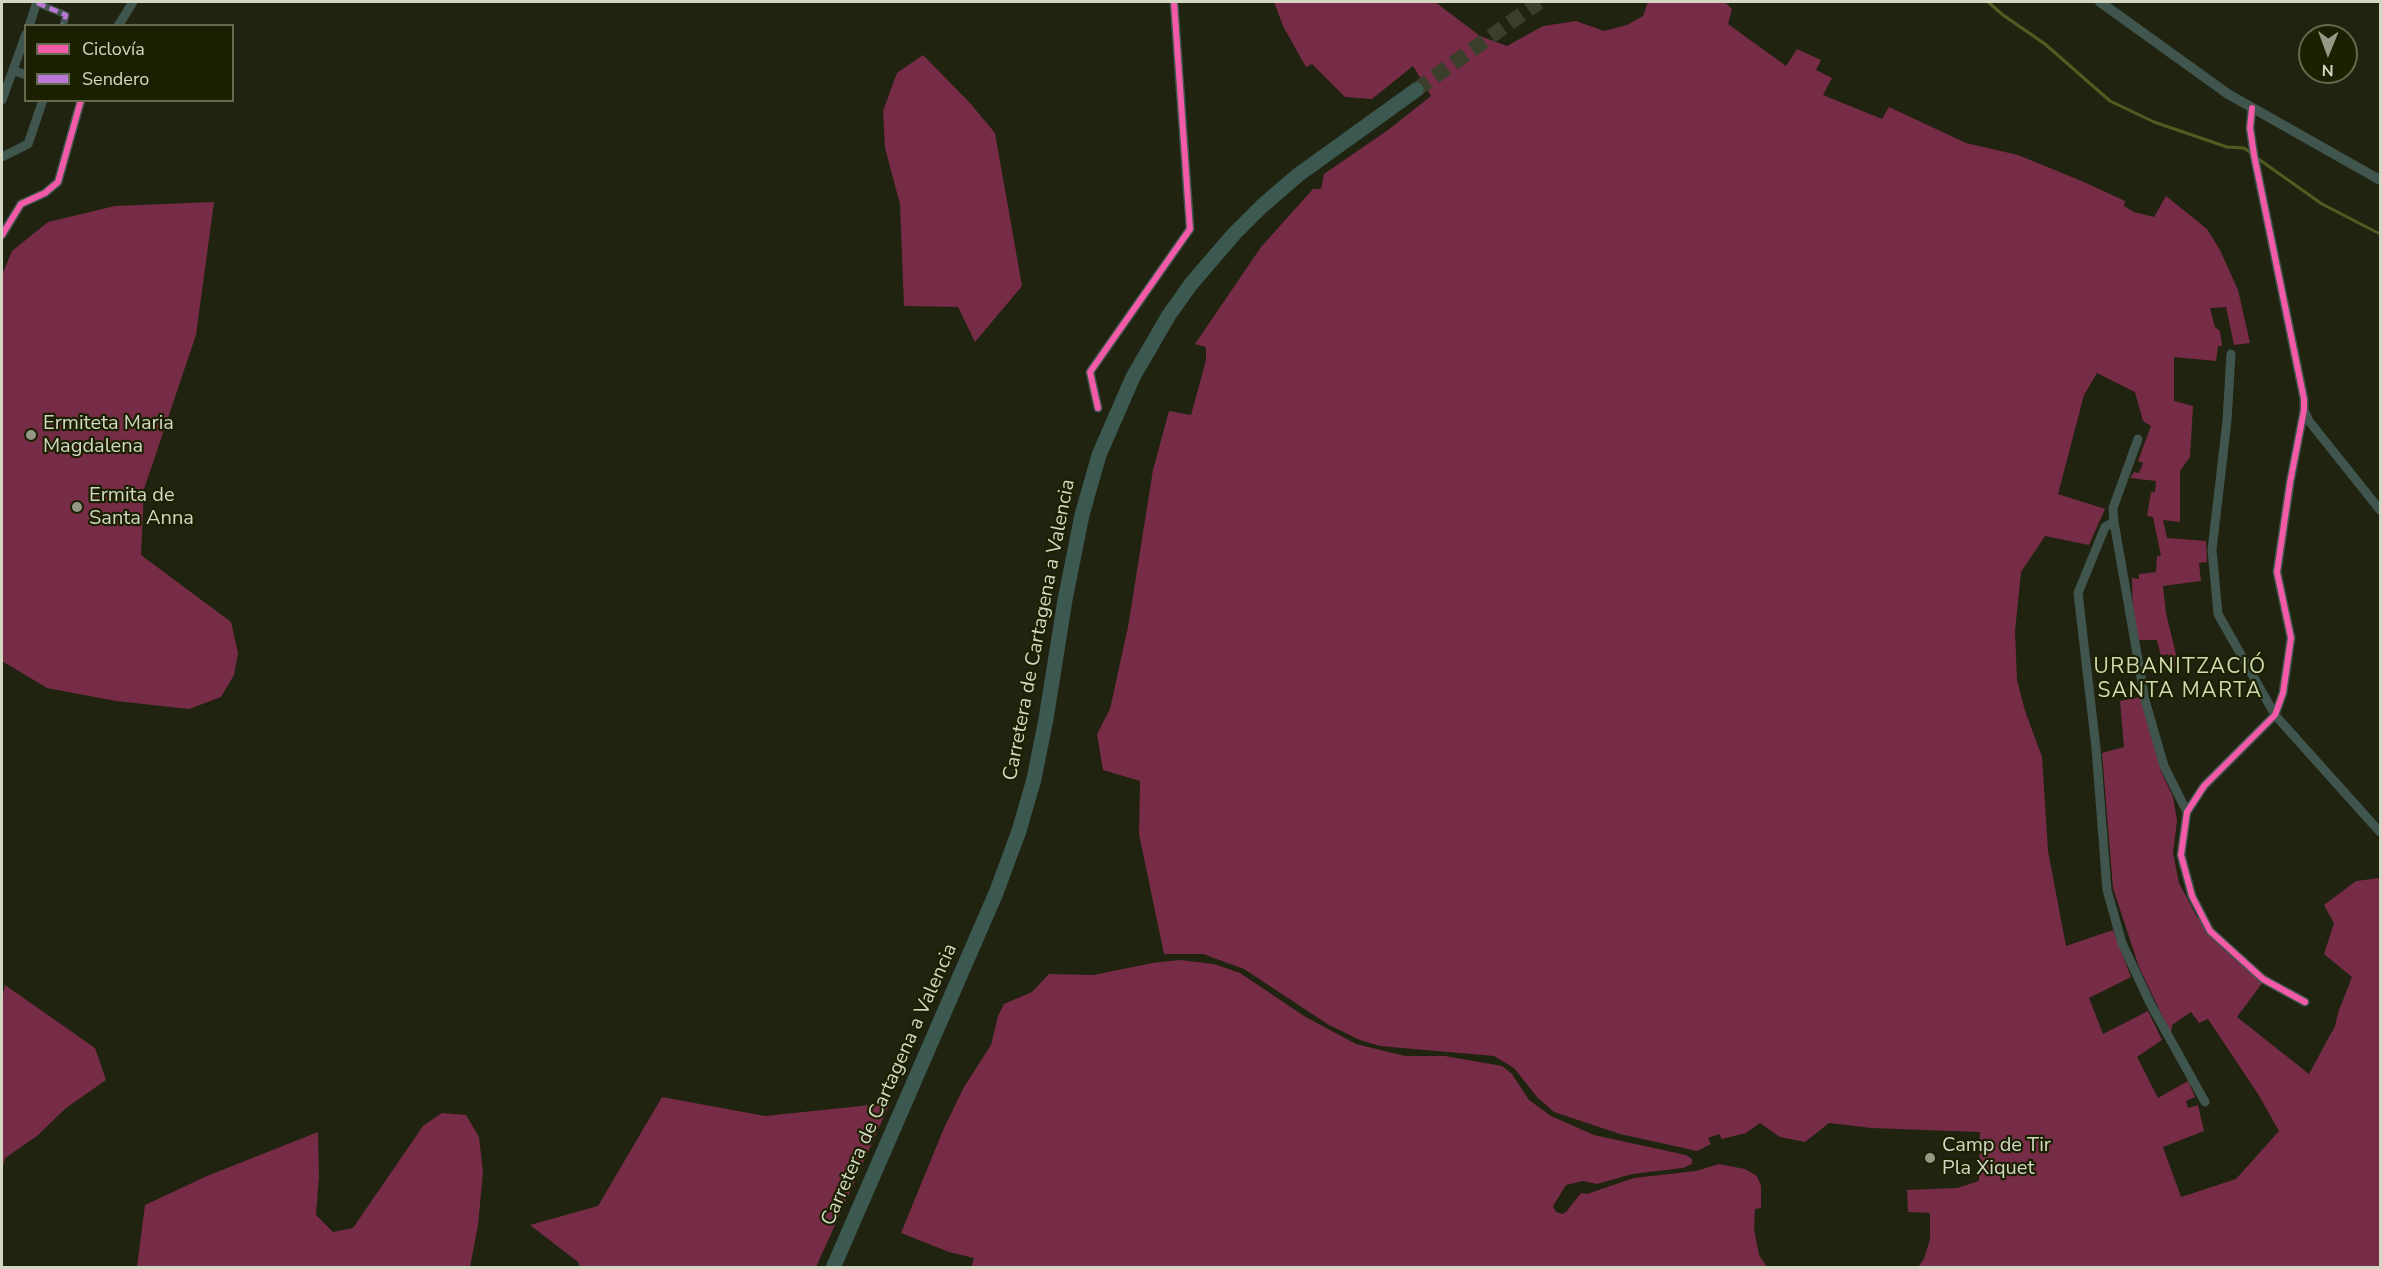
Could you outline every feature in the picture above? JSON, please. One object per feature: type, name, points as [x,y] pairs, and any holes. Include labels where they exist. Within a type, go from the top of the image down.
[{"type":"highway","name":"Carretera de Cartagena a Valencia","points":[[833,1268],[996,893],[1019,831],[1034,779],[1046,719],[1065,600],[1082,514],[1099,455],[1133,377],[1169,315],[1191,284],[1241,227],[1298,175],[1416,90]]},
{"type":"street","points":[[29,24],[35,2],[66,15],[64,24]]},
{"type":"street","points":[[119,24],[133,2]]},
{"type":"street","points":[[1098,408],[1090,372],[1190,229],[1174,2]]},
{"type":"street","points":[[2100,2],[2184,64],[2252,108],[2380,180]]},
{"type":"street","points":[[2,100],[24,40]]},
{"type":"street","points":[[13,70],[24,74]]},
{"type":"street","points":[[2,156],[28,144],[42,102]]},
{"type":"street","points":[[2,235],[21,204],[45,193],[58,182],[80,102]]},
{"type":"street","points":[[2252,108],[2250,128],[2254,155],[2295,354],[2304,410],[2309,421],[2380,510]]},
{"type":"street","points":[[2231,354],[2227,422],[2212,550],[2218,614],[2275,715],[2380,831]]},
{"type":"street","points":[[2304,410],[2290,483],[2277,572],[2290,638],[2283,693],[2275,715],[2204,786],[2187,812],[2181,855],[2192,896],[2210,932],[2263,979],[2305,1002]]},
{"type":"street","points":[[2138,439],[2112,508],[2145,700],[2164,766],[2187,812]]},
{"type":"street","points":[[2114,522],[2105,527],[2078,592],[2096,748],[2107,890],[2122,943],[2150,1003],[2205,1102]]},
{"type":"shaded area","points":[[1274,2],[1435,2],[1480,36],[1507,46],[1543,26],[1576,21],[1604,31],[1627,25],[1643,16],[1648,2],[1725,2],[1732,9],[1728,24],[1786,66],[1797,49],[1821,60],[1816,70],[1832,78],[1823,95],[1882,119],[1889,107],[1966,143],[2018,155],[2125,201],[2124,206],[2134,212],[2154,217],[2166,196],[2207,229],[2220,250],[2238,290],[2250,343],[2234,345],[2226,307],[2210,308],[2215,327],[2220,331],[2222,346],[2218,346],[2216,361],[2174,357],[2174,401],[2193,406],[2190,457],[2180,471],[2180,522],[2163,520],[2167,538],[2206,541],[2207,562],[2199,563],[2201,581],[2163,586],[2166,613],[2179,667],[2170,669],[2168,654],[2161,656],[2157,640],[2137,640],[2133,618],[2132,578],[2139,579],[2139,574],[2156,572],[2157,556],[2161,556],[2153,517],[2147,516],[2151,492],[2155,492],[2156,481],[2130,478],[2134,472],[2139,473],[2143,463],[2138,461],[2151,426],[2143,421],[2135,392],[2097,373],[2084,395],[2058,494],[2105,509],[2089,545],[2045,536],[2021,572],[2015,631],[2017,680],[2025,711],[2042,757],[2048,851],[2066,946],[2113,930],[2131,977],[2089,998],[2103,1034],[2148,1011],[2162,1040],[2137,1057],[2158,1098],[2188,1081],[2195,1097],[2186,1101],[2188,1108],[2198,1105],[2204,1131],[2163,1147],[2181,1197],[2236,1179],[2279,1131],[2258,1094],[2208,1019],[2199,1023],[2191,1012],[2172,1025],[2171,1034],[2139,967],[2113,888],[2102,753],[2124,747],[2120,701],[2140,697],[2161,771],[2173,797],[2177,821],[2173,853],[2179,883],[2197,917],[2224,949],[2263,982],[2237,1017],[2309,1074],[2335,1026],[2352,977],[2324,954],[2334,923],[2324,905],[2356,881],[2380,878],[2380,1267],[1918,1267],[1924,1259],[1930,1239],[1930,1213],[1908,1212],[1907,1190],[1957,1188],[1979,1181],[1980,1132],[1871,1128],[1829,1123],[1805,1142],[1780,1137],[1760,1123],[1746,1133],[1722,1139],[1719,1134],[1708,1138],[1711,1144],[1697,1151],[1620,1134],[1554,1112],[1537,1097],[1514,1068],[1494,1056],[1380,1046],[1360,1040],[1329,1025],[1244,969],[1203,954],[1164,954],[1139,834],[1140,781],[1103,770],[1097,734],[1110,709],[1128,627],[1153,470],[1169,411],[1191,415],[1206,360],[1206,347],[1195,344],[1261,247],[1313,189],[1321,189],[1324,174],[1388,130],[1431,96],[1413,66],[1372,99],[1345,97],[1312,64],[1306,67],[1283,26]]},
{"type":"shaded area","points":[[923,55],[970,103],[995,133],[1022,286],[975,342],[958,307],[904,306],[900,204],[885,148],[883,111],[897,73]]},
{"type":"shaded area","points":[[214,202],[196,335],[144,489],[141,555],[231,622],[238,653],[234,675],[221,697],[189,709],[116,701],[47,688],[2,661],[2,275],[12,251],[48,222],[115,206]]},
{"type":"shaded area","points":[[1180,960],[1214,964],[1240,973],[1304,1016],[1356,1044],[1405,1056],[1445,1056],[1502,1066],[1512,1074],[1529,1100],[1551,1116],[1594,1135],[1686,1155],[1692,1159],[1692,1164],[1683,1168],[1632,1174],[1597,1184],[1583,1181],[1566,1185],[1553,1206],[1556,1212],[1562,1214],[1566,1212],[1581,1193],[1587,1194],[1634,1178],[1696,1171],[1719,1164],[1745,1169],[1757,1176],[1761,1186],[1761,1208],[1755,1209],[1754,1229],[1759,1255],[1767,1267],[971,1268],[974,1258],[949,1252],[901,1233],[944,1128],[964,1087],[991,1045],[998,1016],[1004,1004],[1032,992],[1049,974],[1094,975],[1152,963]]},
{"type":"shaded area","points":[[5,985],[95,1048],[106,1080],[66,1108],[37,1136],[5,1158],[2,1170],[2,1000]]},
{"type":"shaded area","points":[[662,1097],[765,1116],[890,1103],[816,1267],[580,1267],[578,1262],[530,1225],[598,1206]]},
{"type":"shaded area","points":[[442,1113],[466,1115],[479,1137],[483,1172],[478,1225],[470,1267],[137,1267],[145,1205],[207,1176],[318,1132],[319,1176],[316,1215],[333,1232],[353,1228],[423,1126]]},
{"type":"waterway","points":[[1988,2],[2045,44],[2110,101],[2154,122],[2227,147],[2244,148],[2252,154]]},
{"type":"waterway","points":[[2257,158],[2322,204],[2380,234]]},
{"type":"tunnel","points":[[1416,90],[1539,2]]},
{"type":"marked path","points":[[37,3],[66,15],[64,24]]},
{"type":"cycle path","points":[[1098,408],[1090,372],[1190,229],[1174,2]]},
{"type":"cycle path","points":[[2,235],[21,204],[45,193],[58,182],[80,102]]},
{"type":"cycle path","points":[[2252,108],[2250,128],[2254,155],[2304,399],[2277,572],[2291,638],[2283,693],[2275,715],[2204,786],[2187,812],[2181,855],[2192,896],[2210,931],[2263,979],[2305,1002]]},
{"type":"place","name":"Ermiteta Maria Magdalena","points":[[31,435]]},
{"type":"place","name":"Ermita de Santa Anna","points":[[77,507]]},
{"type":"place","name":"Camp de Tir Pla Xiquet","points":[[1930,1158]]},
{"type":"district","name":"URBANITZACIÓ SANTA MARTA","points":[[2180,680]]}]
